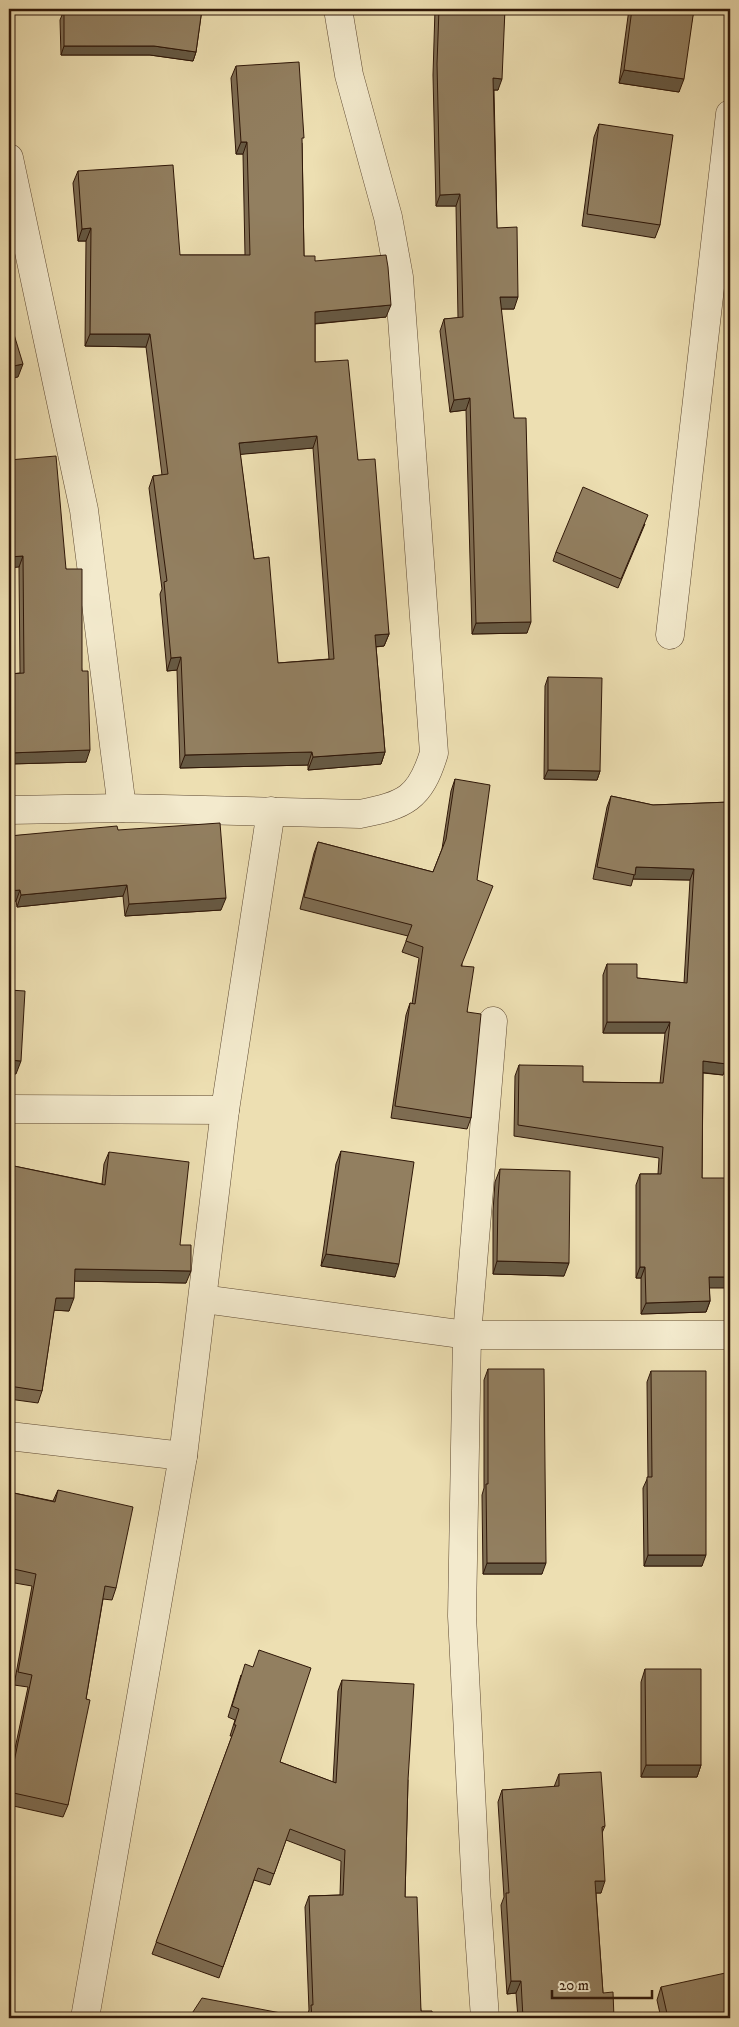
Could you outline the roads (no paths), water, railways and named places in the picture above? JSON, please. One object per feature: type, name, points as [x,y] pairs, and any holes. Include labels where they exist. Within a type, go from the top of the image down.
[{"type":"street","points":[[9,810],[122,808],[360,814],[389,808],[411,798],[427,775],[434,753],[399,277],[388,217],[349,75],[338,9]]},
{"type":"street","points":[[670,635],[730,114]]},
{"type":"street","points":[[9,158],[84,510],[122,808]]},
{"type":"street","points":[[85,2018],[183,1456],[225,1110],[271,811]]},
{"type":"street","points":[[485,2018],[476,1890],[462,1616],[467,1335],[494,1021]]},
{"type":"street","points":[[9,1109],[225,1110]]},
{"type":"street","points":[[203,1299],[467,1335],[730,1335]]},
{"type":"street","points":[[9,1436],[183,1456]]}]
